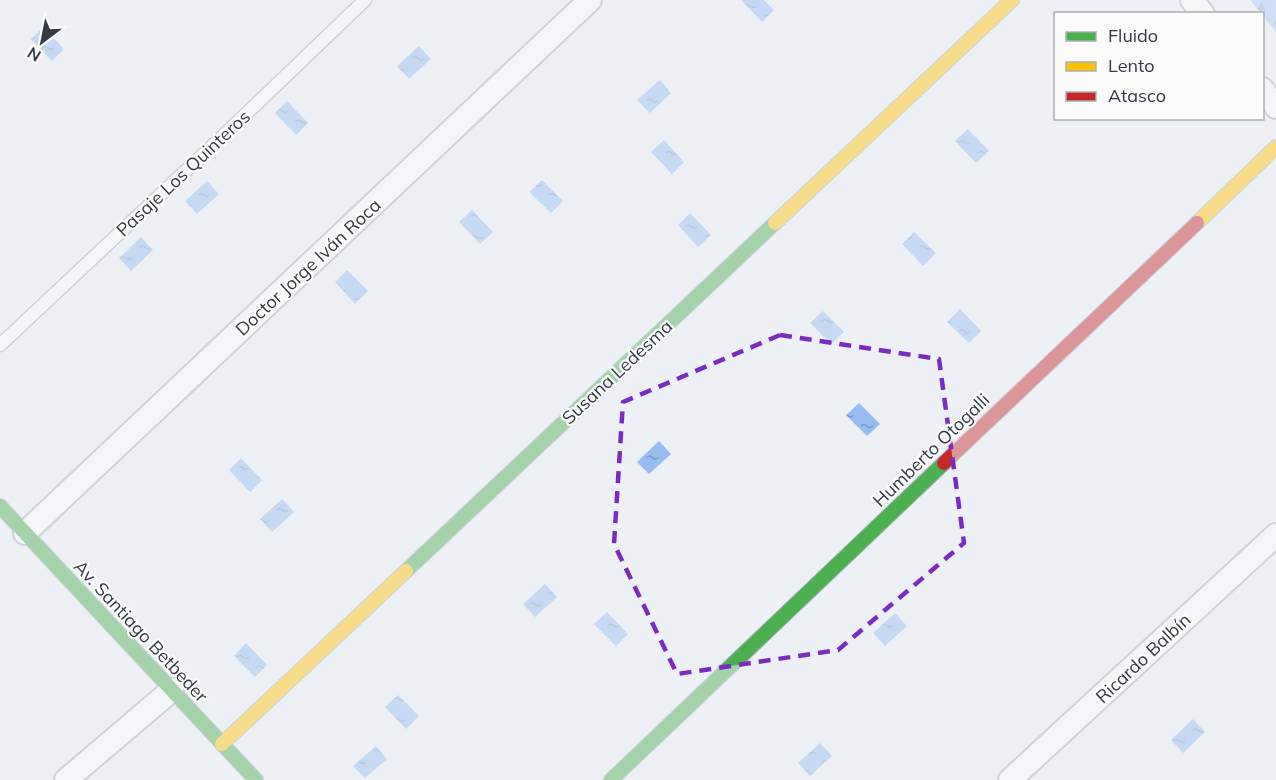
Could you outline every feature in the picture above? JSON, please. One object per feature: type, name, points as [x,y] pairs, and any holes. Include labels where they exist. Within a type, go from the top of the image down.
[{"type":"street","name":"Doctor Jorge Iván Roca","points":[[25,533],[590,0]]},
{"type":"street","name":"Susana Ledesma","points":[[222,744],[1012,0]]},
{"type":"street","points":[[1192,0],[1201,12]]},
{"type":"street","points":[[1264,90],[1276,106]]},
{"type":"street","name":"Humberto Otogalli","points":[[611,780],[1276,147]]},
{"type":"street","name":"Av. Santiago Betbeder","points":[[0,506],[256,780]]},
{"type":"street","name":"Ricardo Balbín","points":[[1010,780],[1276,535]]},
{"type":"street","points":[[66,780],[172,690]]},
{"type":"lane","name":"Pasaje Los Quinteros","points":[[0,345],[365,0]]},
{"type":"highlighted area","points":[[780,335],[939,359],[964,543],[838,650],[677,674],[614,544],[623,402]]},
{"type":"green space","points":[[1250,0],[1276,0],[1276,32],[1264,17],[1264,12],[1260,12]]},
{"type":"water","points":[[741,0],[764,0],[774,10],[762,22]]},
{"type":"water","points":[[43,27],[64,49],[52,61],[31,39]]},
{"type":"water","points":[[419,46],[431,59],[409,79],[397,66]]},
{"type":"water","points":[[660,80],[671,93],[650,113],[637,100]]},
{"type":"water","points":[[287,101],[308,123],[296,135],[275,113]]},
{"type":"water","points":[[968,129],[989,151],[976,163],[955,141]]},
{"type":"water","points":[[664,140],[684,162],[672,174],[651,152]]},
{"type":"water","points":[[542,180],[563,201],[551,213],[529,192]]},
{"type":"water","points":[[207,181],[219,194],[197,214],[185,201]]},
{"type":"water","points":[[472,210],[493,232],[480,244],[459,222]]},
{"type":"water","points":[[690,213],[711,235],[698,247],[678,225]]},
{"type":"water","points":[[914,232],[936,253],[923,266],[902,244]]},
{"type":"water","points":[[141,237],[153,250],[131,271],[119,258]]},
{"type":"water","points":[[347,270],[368,291],[355,304],[335,282]]},
{"type":"water","points":[[960,309],[981,331],[969,343],[947,322]]},
{"type":"water","points":[[823,311],[844,332],[831,344],[810,323]]},
{"type":"water","points":[[859,403],[880,424],[867,436],[846,415]]},
{"type":"water","points":[[659,441],[671,454],[649,474],[637,462]]},
{"type":"water","points":[[241,458],[262,480],[250,492],[229,470]]},
{"type":"water","points":[[282,499],[294,512],[272,532],[260,519]]},
{"type":"water","points":[[545,584],[557,597],[535,617],[523,604]]},
{"type":"water","points":[[607,612],[628,634],[616,646],[594,624]]},
{"type":"water","points":[[895,613],[907,626],[885,646],[873,633]]},
{"type":"water","points":[[246,643],[267,665],[255,677],[234,656]]},
{"type":"water","points":[[398,695],[419,716],[406,729],[385,707]]},
{"type":"water","points":[[1193,719],[1205,732],[1183,753],[1171,740]]},
{"type":"water","points":[[820,743],[832,756],[810,776],[798,763]]},
{"type":"water","points":[[376,746],[387,759],[365,778],[353,766]]},
{"type":"traffic: fast","points":[[406,571],[775,223]]},
{"type":"traffic: fast","points":[[611,780],[944,463]]},
{"type":"traffic: fast","points":[[0,506],[256,780]]},
{"type":"traffic: slow","points":[[775,223],[1012,0]]},
{"type":"traffic: slow","points":[[1197,223],[1276,147]]},
{"type":"traffic: slow","points":[[222,744],[406,571]]},
{"type":"traffic: jam","points":[[944,463],[1197,223]]}]
